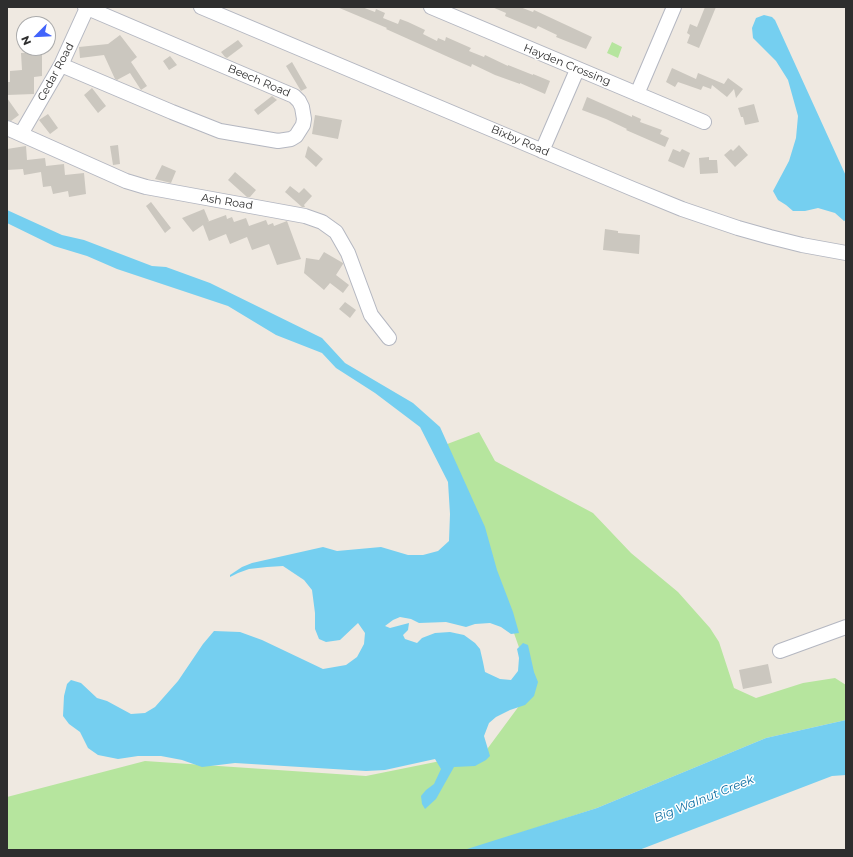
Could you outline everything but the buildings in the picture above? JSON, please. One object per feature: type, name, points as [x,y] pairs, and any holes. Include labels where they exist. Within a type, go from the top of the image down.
[{"type":"street","name":"Bixby Road","points":[[201,7],[676,206],[738,228],[802,245],[846,253]]},
{"type":"street","name":"Hayden Crossing","points":[[431,7],[577,70],[704,122]]},
{"type":"street","points":[[637,94],[674,7]]},
{"type":"street","name":"Cedar Road","points":[[21,134],[61,64],[86,8]]},
{"type":"street","name":"Beech Road","points":[[61,64],[220,131],[278,141],[296,136],[303,125],[304,119],[302,107],[294,96],[86,8]]},
{"type":"street","points":[[542,151],[577,70]]},
{"type":"street","name":"Ash Road","points":[[7,128],[126,181],[146,188],[298,214],[322,222],[336,232],[345,248],[371,315],[389,338]]},
{"type":"street","points":[[780,651],[846,626]]},
{"type":"green space","points":[[612,42],[622,47],[618,58],[607,53]]},
{"type":"green space","points":[[479,432],[495,461],[593,513],[631,553],[678,592],[710,628],[719,642],[734,688],[756,698],[803,683],[835,678],[846,685],[846,720],[766,738],[597,808],[468,850],[7,850],[7,797],[145,761],[366,776],[485,752],[533,687],[474,520],[442,446]]},
{"type":"water","points":[[764,15],[772,17],[775,20],[846,176],[846,220],[844,221],[835,213],[818,208],[805,211],[793,211],[778,200],[773,191],[789,161],[796,138],[798,116],[788,80],[776,61],[753,38],[752,28],[756,18]]},
{"type":"water","points":[[7,210],[62,235],[84,240],[152,266],[166,267],[210,283],[322,338],[345,363],[413,403],[440,427],[485,527],[497,570],[513,612],[519,633],[511,634],[501,627],[490,623],[475,624],[466,627],[446,622],[419,623],[411,619],[400,617],[385,626],[390,628],[409,623],[408,630],[403,635],[405,639],[417,643],[422,638],[435,633],[450,632],[464,635],[475,643],[480,649],[485,672],[500,679],[511,680],[518,671],[519,658],[517,649],[523,643],[528,645],[534,672],[538,682],[534,696],[525,705],[496,717],[489,723],[484,736],[490,756],[475,766],[454,767],[436,799],[425,809],[422,804],[421,796],[434,784],[441,769],[435,759],[385,770],[366,771],[235,763],[202,767],[182,760],[161,756],[138,756],[118,759],[98,755],[88,748],[80,732],[69,724],[63,716],[64,696],[67,684],[71,680],[81,683],[97,698],[107,701],[131,714],[145,713],[155,707],[178,681],[203,644],[214,631],[240,632],[262,640],[323,669],[346,665],[357,657],[364,644],[365,633],[358,623],[340,640],[326,642],[319,639],[315,629],[315,613],[312,590],[304,580],[283,566],[249,569],[230,577],[230,575],[242,567],[252,563],[323,547],[337,551],[381,547],[408,555],[423,555],[438,551],[449,541],[450,514],[448,482],[420,427],[375,393],[336,368],[322,353],[276,335],[228,306],[117,269],[87,256],[54,246],[7,223]]},
{"type":"water","name":"Big Walnut Creek","points":[[846,720],[846,775],[832,776],[639,850],[464,850],[597,808],[766,738]]}]
